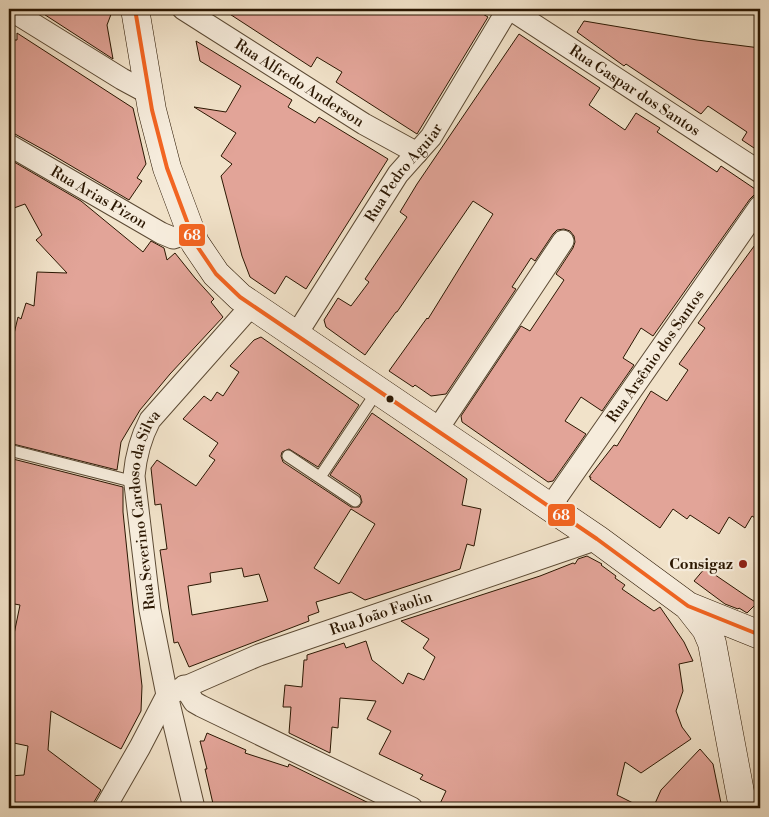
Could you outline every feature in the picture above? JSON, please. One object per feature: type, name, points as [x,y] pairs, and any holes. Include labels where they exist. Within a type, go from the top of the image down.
[{"type":"main road","points":[[135,9],[148,92],[168,168],[195,243],[216,274],[252,305],[597,539],[688,606],[751,631]]},
{"type":"main road","points":[[688,606],[708,633],[716,657],[749,788],[743,808]]},
{"type":"main road","points":[[716,657],[721,642],[725,638],[751,631]]},
{"type":"street","name":"Rua Alfredo Anderson","points":[[184,9],[364,124],[417,152]]},
{"type":"street","name":"Rua Pedro Aguiar","points":[[296,335],[398,174],[431,137],[509,9]]},
{"type":"street","name":"Rua Gaspar dos Santos","points":[[509,9],[760,172]]},
{"type":"street","points":[[15,11],[122,79],[148,92]]},
{"type":"street","name":"Rua Arias Pizon","points":[[9,145],[161,234],[173,238],[191,232]]},
{"type":"street","name":"Rua Arsênio dos Santos","points":[[550,507],[760,206]]},
{"type":"street","points":[[437,430],[563,241]]},
{"type":"street","name":"Rua Severino Cardoso da Silva","points":[[194,808],[176,690],[150,610],[135,482],[137,454],[141,436],[150,420],[252,305]]},
{"type":"street","name":"Rua João Faolin","points":[[176,690],[259,654],[597,539]]},
{"type":"street","points":[[105,808],[176,690],[201,706],[412,808]]},
{"type":"lane","points":[[320,477],[378,390]]},
{"type":"lane","points":[[9,450],[135,482]]},
{"type":"lane","points":[[288,456],[355,501]]},
{"type":"building","points":[[36,9],[113,9],[107,25],[113,59]]},
{"type":"building","points":[[222,9],[474,9],[488,17],[417,134],[336,82],[342,72],[317,57],[311,67]]},
{"type":"building","points":[[584,21],[697,40],[760,48],[760,152],[742,140],[747,132],[708,106],[701,114],[626,64],[624,66],[577,32]]},
{"type":"building","points":[[17,33],[133,108],[146,164],[137,178],[142,181],[129,200],[51,154],[15,134],[9,133],[9,40],[17,40]]},
{"type":"building","points":[[519,34],[600,88],[589,105],[625,130],[636,113],[660,128],[657,132],[717,172],[721,166],[758,191],[750,199],[653,336],[641,328],[623,358],[634,365],[602,411],[581,397],[565,421],[586,434],[553,481],[548,482],[462,422],[461,416],[521,326],[530,331],[564,280],[556,274],[575,242],[574,236],[570,231],[564,229],[557,230],[535,261],[531,258],[512,287],[516,289],[446,394],[431,396],[389,371],[428,319],[493,214],[473,201],[397,312],[365,355],[326,327],[324,320],[338,298],[351,306],[369,282],[365,279],[407,217],[400,212]]},
{"type":"building","points":[[196,41],[292,100],[288,107],[315,123],[319,117],[388,159],[306,289],[286,276],[275,294],[250,277],[242,256],[221,176],[232,164],[221,156],[236,133],[194,107],[226,112],[241,86],[200,61]]},
{"type":"building","points":[[9,159],[81,201],[143,252],[151,241],[164,248],[167,260],[175,253],[214,299],[211,302],[223,317],[170,374],[140,410],[121,442],[117,470],[9,443],[9,355],[18,317],[21,319],[26,303],[34,306],[37,272],[67,273],[36,240],[42,235],[25,204],[14,208],[9,199]]},
{"type":"building","points":[[760,238],[760,521],[752,516],[745,528],[729,517],[719,534],[690,515],[687,519],[673,509],[660,528],[589,477],[614,445],[617,446],[651,391],[667,401],[688,370],[679,364],[705,328],[698,323]]},
{"type":"building","points":[[261,337],[359,405],[318,467],[289,449],[282,452],[283,462],[351,507],[359,507],[362,502],[360,495],[330,475],[372,413],[467,479],[462,505],[481,509],[474,546],[467,544],[460,569],[365,600],[351,592],[316,602],[319,612],[308,616],[309,621],[189,667],[178,642],[174,643],[160,550],[167,549],[161,504],[155,505],[151,468],[157,460],[196,486],[215,460],[209,456],[218,443],[183,419],[204,396],[211,401],[217,392],[223,396],[239,372],[230,366],[254,340]],"holes":[[[351,509],[375,524],[339,584],[314,568]],[[242,568],[244,577],[259,574],[268,601],[192,615],[188,586],[211,582],[210,573]]]},
{"type":"building","points":[[9,458],[123,487],[123,512],[142,686],[141,711],[121,749],[51,711],[48,750],[101,790],[94,802],[93,808],[9,806],[9,776],[24,775],[28,746],[9,742],[9,638],[13,639],[20,605],[9,603]]},
{"type":"building","points":[[587,556],[602,564],[616,576],[615,578],[625,585],[622,589],[654,611],[660,607],[684,642],[693,661],[679,664],[683,691],[676,711],[682,727],[691,739],[641,773],[625,762],[617,795],[643,808],[438,808],[446,791],[420,779],[423,775],[379,754],[391,731],[367,719],[376,701],[340,698],[338,728],[332,727],[330,753],[289,733],[291,707],[283,707],[285,685],[302,687],[304,660],[307,660],[307,655],[344,643],[346,648],[366,641],[372,660],[403,684],[408,673],[424,680],[435,657],[423,648],[429,639],[401,621],[540,576],[573,563],[575,564],[578,559]]},
{"type":"building","points":[[705,568],[757,603],[747,613],[739,608],[725,604],[694,581]]},
{"type":"building","points":[[207,733],[246,750],[245,753],[288,767],[289,764],[379,808],[214,808],[200,741],[204,741]]},
{"type":"building","points":[[700,749],[713,764],[722,808],[653,808],[661,790]]},
{"type":"transit line","name":"68","points":[[135,9],[152,110],[167,168],[195,243],[216,274],[240,297],[597,539],[688,606],[760,635]]},
{"type":"place","name":"Consigaz","points":[[743,564]]}]
